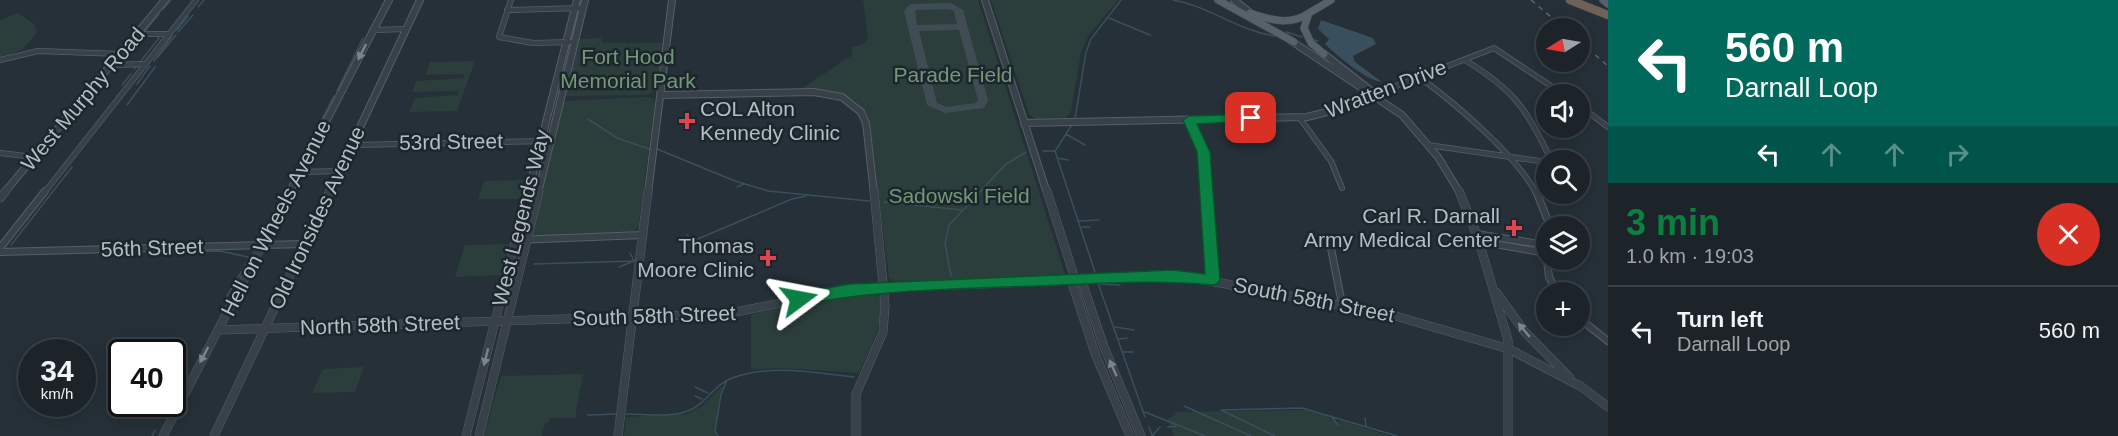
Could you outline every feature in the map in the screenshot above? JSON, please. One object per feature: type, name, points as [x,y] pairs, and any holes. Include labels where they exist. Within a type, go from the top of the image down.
[{"type":"highway","points":[[1570,0],[1608,15]]},
{"type":"main road","points":[[1218,0],[1294,42]]},
{"type":"main road","points":[[1250,13],[1286,21],[1301,19],[1316,7],[1331,0]]},
{"type":"main road","points":[[1603,0],[1608,4]]},
{"type":"main road","points":[[1309,13],[1304,28],[1320,56]]},
{"type":"street","name":"West Murphy Road","points":[[0,198],[165,0]]},
{"type":"street","points":[[0,250],[195,0]]},
{"type":"street","name":"Hell on Wheels Avenue","points":[[163,436],[389,0]]},
{"type":"street","name":"Old Ironsides Avenue","points":[[214,436],[420,0]]},
{"type":"street","points":[[511,0],[499,38],[533,43],[575,42]]},
{"type":"street","name":"West Legends Way","points":[[466,436],[577,0]]},
{"type":"street","name":"West Legends Way","points":[[479,436],[585,0]]},
{"type":"street","points":[[618,436],[672,0]]},
{"type":"street","points":[[985,0],[1075,279],[1083,285],[1104,347],[1141,436]]},
{"type":"street","points":[[1234,0],[1294,42],[1346,70],[1373,95]]},
{"type":"street","points":[[507,10],[583,8]]},
{"type":"street","points":[[374,30],[406,29]]},
{"type":"street","points":[[137,34],[169,34]]},
{"type":"street","name":"Wratten Drive","points":[[1024,123],[1299,117],[1326,113],[1494,48],[1548,84]]},
{"type":"street","points":[[0,60],[38,51],[121,54]]},
{"type":"street","points":[[1320,56],[1320,62],[1399,112],[1428,145],[1458,188],[1492,284],[1509,350],[1508,436]]},
{"type":"street","points":[[1465,60],[1495,78],[1517,97],[1527,110],[1544,150]]},
{"type":"street","points":[[112,65],[145,64]]},
{"type":"street","points":[[1419,77],[1433,87],[1508,156],[1537,193],[1546,216]]},
{"type":"street","points":[[661,95],[814,92],[842,97],[856,106],[866,123],[885,287],[883,332],[856,394],[856,436]]},
{"type":"street","points":[[1590,114],[1608,127]]},
{"type":"street","points":[[1299,117],[1331,161],[1342,188]]},
{"type":"street","points":[[1189,120],[1203,152],[1212,280]]},
{"type":"street","name":"53rd Street","points":[[352,145],[551,141]]},
{"type":"street","points":[[1428,145],[1536,159]]},
{"type":"street","points":[[0,153],[34,157]]},
{"type":"street","points":[[300,172],[339,171]]},
{"type":"street","points":[[516,240],[643,235]]},
{"type":"street","points":[[1477,237],[1536,244]]},
{"type":"street","points":[[1477,237],[1536,251]]},
{"type":"street","points":[[1330,243],[1342,304]]},
{"type":"street","name":"56th Street","points":[[0,250],[305,244]]},
{"type":"street","name":"South 58th Street","points":[[507,321],[726,314],[766,308],[824,293],[885,287],[1173,276],[1212,280],[1392,315],[1509,350],[1580,386]]},
{"type":"street","points":[[1075,279],[1073,285],[1096,356],[1130,436]]},
{"type":"street","points":[[1492,284],[1524,331],[1580,386],[1608,406]]},
{"type":"street","name":"North 58th Street","points":[[218,330],[507,321]]},
{"type":"street","points":[[1590,327],[1608,341]]},
{"type":"green space","name":"Sadowski Field","points":[[863,0],[978,0],[1065,274],[898,283],[889,278],[869,118],[857,103],[849,98],[832,92],[804,90],[804,87],[852,55],[852,47],[861,45],[868,39]]},
{"type":"green space","points":[[991,0],[1118,0],[1089,35],[1081,52],[1071,112],[1065,118],[1066,120],[1036,120],[1029,114]]},
{"type":"green space","points":[[18,13],[34,24],[37,33],[22,50],[0,58],[0,20]]},
{"type":"green space","name":"Fort Hood Memorial Park","points":[[602,38],[601,41],[605,43],[662,43],[656,91],[646,95],[566,96],[579,39]]},
{"type":"green space","points":[[475,61],[457,111],[409,112],[415,98],[458,95],[458,91],[412,92],[416,81],[464,78],[464,74],[425,75],[430,62]]},
{"type":"green space","points":[[652,98],[655,104],[638,229],[629,234],[533,236],[532,232],[563,101]]},
{"type":"green space","points":[[484,181],[525,181],[520,199],[478,199]]},
{"type":"green space","points":[[509,244],[501,275],[455,277],[465,245]]},
{"type":"green space","points":[[872,292],[880,297],[880,317],[875,336],[859,373],[778,368],[751,370],[751,315],[813,299]]},
{"type":"green space","points":[[364,367],[355,392],[312,393],[323,369]]},
{"type":"green space","points":[[583,374],[575,418],[550,418],[549,422],[545,423],[542,436],[484,436],[501,376]]},
{"type":"green space","points":[[723,387],[714,431],[717,436],[624,436],[626,417],[687,414],[702,406]]},
{"type":"green space","points":[[1306,410],[1326,415],[1335,422],[1343,421],[1390,436],[1174,436],[1167,418],[1172,418],[1177,412]]},
{"type":"water","points":[[1321,20],[1373,38],[1376,44],[1353,56],[1355,62],[1382,82],[1360,72],[1325,44],[1329,39],[1318,29]]},
{"type":"waterway","points":[[163,9],[171,0]]},
{"type":"waterway","points":[[198,7],[204,0]]},
{"type":"waterway","points":[[1075,119],[1086,52],[1091,39],[1121,0]]},
{"type":"waterway","points":[[1173,0],[1199,7],[1249,29],[1275,36]]},
{"type":"waterway","points":[[145,31],[159,14]]},
{"type":"waterway","points":[[178,32],[193,15]]},
{"type":"waterway","points":[[177,30],[188,16]]},
{"type":"waterway","points":[[1109,18],[1150,35]]},
{"type":"waterway","points":[[1286,32],[1302,37]]},
{"type":"waterway","points":[[157,58],[176,35]]},
{"type":"waterway","points":[[140,62],[159,38],[157,36]]},
{"type":"waterway","points":[[154,61],[172,36]]},
{"type":"waterway","points":[[119,62],[139,38]]},
{"type":"waterway","points":[[337,91],[363,38]]},
{"type":"waterway","points":[[1313,40],[1318,41]]},
{"type":"waterway","points":[[137,84],[150,66]]},
{"type":"waterway","points":[[127,105],[155,67]]},
{"type":"waterway","points":[[122,85],[131,74]]},
{"type":"waterway","points":[[320,123],[334,96]]},
{"type":"waterway","points":[[588,119],[617,138],[649,149]]},
{"type":"waterway","points":[[1066,134],[1071,126]]},
{"type":"waterway","points":[[306,151],[315,132]]},
{"type":"waterway","points":[[1056,150],[1066,134]]},
{"type":"waterway","points":[[1066,134],[1085,145]]},
{"type":"waterway","points":[[657,149],[735,181],[768,191],[869,201]]},
{"type":"waterway","points":[[1043,151],[1054,151]]},
{"type":"waterway","points":[[1055,151],[1057,158]]},
{"type":"waterway","points":[[963,210],[1005,165],[1026,152]]},
{"type":"waterway","points":[[1057,158],[1068,160]]},
{"type":"waterway","points":[[1057,158],[1095,272]]},
{"type":"waterway","points":[[11,245],[72,167]]},
{"type":"waterway","points":[[737,187],[744,184]]},
{"type":"waterway","points":[[693,241],[792,199],[806,196]]},
{"type":"waterway","points":[[884,202],[963,210]]},
{"type":"waterway","points":[[951,276],[945,243],[949,225],[963,210]]},
{"type":"waterway","points":[[1079,221],[1099,220]]},
{"type":"waterway","points":[[1082,227],[1090,227]]},
{"type":"waterway","points":[[687,235],[694,240]]},
{"type":"waterway","points":[[159,253],[220,251],[248,257]]},
{"type":"waterway","points":[[630,253],[634,261]]},
{"type":"waterway","points":[[226,298],[250,257]]},
{"type":"waterway","points":[[534,264],[634,261]]},
{"type":"waterway","points":[[619,267],[634,261]]},
{"type":"waterway","points":[[1098,283],[1145,417]]},
{"type":"waterway","points":[[1100,284],[1120,285]]},
{"type":"waterway","points":[[1115,327],[1134,330]]},
{"type":"waterway","points":[[1119,339],[1127,338]]},
{"type":"waterway","points":[[1123,352],[1133,352]]},
{"type":"waterway","points":[[626,414],[679,414],[694,408],[729,379],[749,373],[779,370],[854,377]]},
{"type":"waterway","points":[[718,436],[715,431],[721,395],[726,382]]},
{"type":"waterway","points":[[695,387],[708,393]]},
{"type":"waterway","points":[[695,396],[702,399]]},
{"type":"waterway","points":[[1184,406],[1251,436]]},
{"type":"waterway","points":[[1275,436],[1221,410],[1302,408],[1332,417]]},
{"type":"waterway","points":[[1145,412],[1205,436]]},
{"type":"waterway","points":[[588,415],[616,414]]},
{"type":"waterway","points":[[1332,417],[1397,436]]},
{"type":"waterway","points":[[1332,417],[1338,425]]},
{"type":"waterway","points":[[1365,418],[1366,426]]},
{"type":"waterway","points":[[1168,427],[1176,426]]},
{"type":"waterway","points":[[1149,427],[1152,435]]},
{"type":"waterway","points":[[1152,436],[1160,427]]},
{"type":"waterway","points":[[152,436],[155,430]]},
{"type":"taxiway","points":[[951,6],[958,10],[983,100],[980,106],[945,110],[932,105],[913,28],[909,11],[912,7],[951,6]]},
{"type":"taxiway","points":[[913,28],[962,27]]},
{"type":"railway","points":[[1531,0],[1552,18]]},
{"type":"railway","points":[[1590,51],[1608,66]]},
{"type":"place","name":"COL Alton Kennedy Clinic","points":[[687,121]]},
{"type":"place","name":"Carl R. Darnall Army Medical Center","points":[[1514,228]]},
{"type":"place","name":"Thomas Moore Clinic","points":[[768,258]]},
{"type":"route","points":[[799,299],[850,289],[966,283],[1173,276],[1212,280],[1203,152],[1189,120],[1251,118]]},
{"type":"park label","name":"Parade Field","points":[[953,75]]}]
